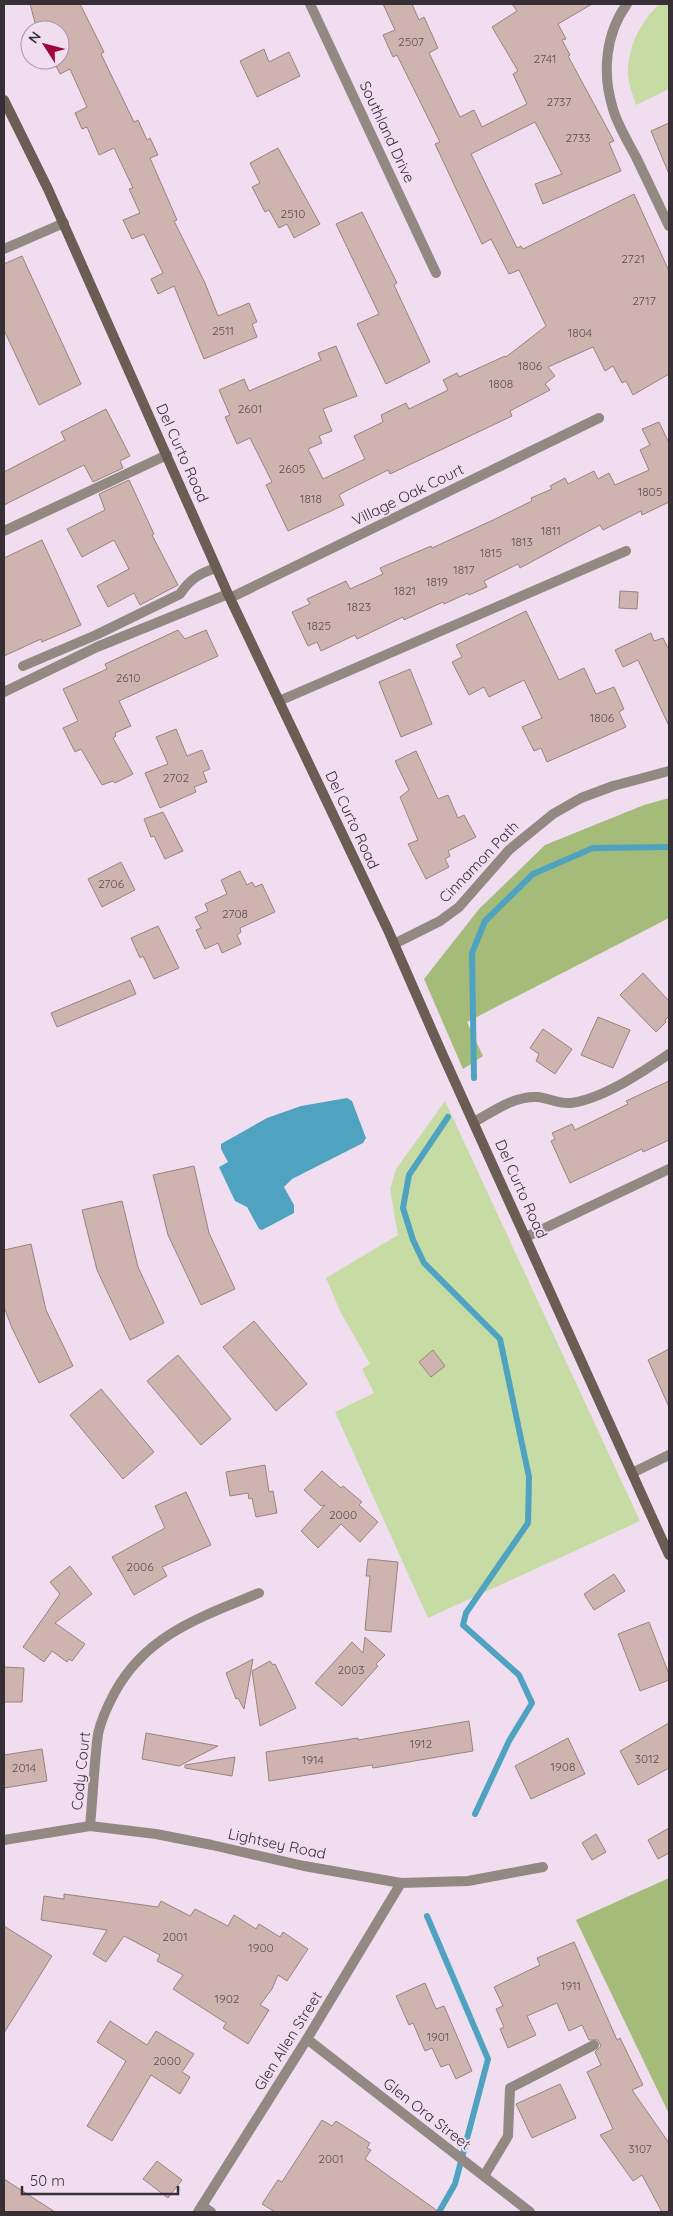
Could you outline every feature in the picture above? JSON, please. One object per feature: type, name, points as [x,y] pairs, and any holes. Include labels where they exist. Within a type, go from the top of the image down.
[{"type":"street","name":"Southland Drive","points":[[310,4],[436,273]]},
{"type":"street","points":[[627,4],[616,24],[608,45],[606,69],[608,88],[613,110],[669,226]]},
{"type":"street","name":"Del Curto Road","points":[[4,100],[64,223],[216,568],[394,944],[669,1555]]},
{"type":"street","points":[[4,249],[64,223]]},
{"type":"street","name":"Village Oak Court","points":[[4,692],[97,647],[229,596],[599,418]]},
{"type":"street","points":[[4,531],[167,455]]},
{"type":"street","points":[[279,701],[626,551]]},
{"type":"street","points":[[23,666],[96,635],[180,594],[188,582],[203,572],[216,568]]},
{"type":"street","name":"Cinnamon Path","points":[[394,944],[440,921],[459,907],[509,850],[553,814],[581,798],[605,789],[669,771]]},
{"type":"street","points":[[474,1122],[523,1098],[540,1097],[558,1104],[583,1100],[614,1087],[669,1054]]},
{"type":"street","points":[[526,1237],[669,1169]]},
{"type":"street","points":[[632,1473],[669,1455]]},
{"type":"street","name":"Cody Court","points":[[90,1826],[98,1733],[108,1704],[121,1680],[140,1657],[159,1640],[179,1627],[259,1593]]},
{"type":"street","name":"Lightsey Road","points":[[4,1840],[90,1826],[156,1834],[212,1844],[304,1866],[401,1883],[468,1881],[544,1867]]},
{"type":"street","name":"Glen Allen Street","points":[[204,2210],[401,1883]]},
{"type":"street","name":"Glen Ora Street","points":[[307,2039],[530,2212]]},
{"type":"street","points":[[484,2176],[508,2136],[510,2088],[594,2045]]},
{"type":"green space","points":[[659,4],[669,4],[669,89],[636,105],[630,88],[628,74],[631,51],[637,34]]},
{"type":"green space","points":[[669,798],[669,918],[467,1022],[483,1056],[463,1069],[424,979],[479,909],[545,845],[644,805]]},
{"type":"green space","points":[[445,1101],[640,1521],[428,1618],[335,1412],[374,1393],[362,1369],[370,1364],[340,1311],[326,1278],[398,1235],[390,1189],[396,1169]]},
{"type":"green space","points":[[669,1878],[669,2114],[576,1920]]},
{"type":"water","points":[[347,1098],[352,1101],[366,1138],[363,1143],[292,1179],[284,1187],[294,1205],[294,1213],[262,1230],[259,1229],[247,1207],[235,1201],[219,1167],[228,1162],[221,1149],[221,1144],[267,1118],[301,1106]]},
{"type":"building","points":[[30,4],[80,4],[104,52],[101,54],[134,122],[138,120],[147,140],[150,138],[158,155],[150,158],[177,220],[174,221],[205,283],[218,316],[249,303],[257,322],[252,324],[257,337],[204,359],[174,286],[158,294],[151,279],[163,273],[144,234],[132,239],[123,220],[140,213],[129,189],[133,188],[114,148],[99,155],[87,127],[82,129],[75,113],[87,107],[70,69],[70,20],[34,20]]},
{"type":"building","points":[[383,4],[412,4],[419,20],[424,17],[438,48],[429,53],[460,117],[474,110],[482,127],[527,104],[513,74],[518,71],[492,27],[517,11],[512,4],[592,4],[558,24],[566,39],[562,40],[570,55],[568,56],[614,141],[609,143],[621,171],[543,204],[535,184],[562,174],[535,122],[471,154],[517,248],[521,246],[523,249],[634,194],[669,271],[669,374],[633,395],[626,381],[622,383],[613,366],[605,371],[593,347],[548,367],[555,376],[545,384],[550,390],[510,411],[512,416],[390,474],[388,470],[346,491],[339,495],[344,505],[288,531],[266,485],[272,482],[250,438],[237,444],[225,417],[230,415],[219,390],[244,379],[249,391],[321,360],[318,353],[336,346],[357,396],[323,409],[332,431],[319,436],[322,443],[308,449],[323,479],[365,459],[354,436],[383,422],[381,415],[406,403],[409,409],[448,390],[443,380],[457,373],[459,377],[506,357],[546,326],[519,270],[509,274],[491,239],[482,244],[435,144],[440,142],[397,55],[393,57],[383,35],[395,30]]},
{"type":"building","points":[[264,49],[269,62],[289,52],[300,76],[257,97],[240,61]]},
{"type":"building","points":[[58,70],[68,70],[60,74]]},
{"type":"building","points":[[669,123],[669,174],[651,131]]},
{"type":"building","points":[[278,148],[320,224],[294,238],[287,224],[279,228],[269,210],[265,212],[252,187],[260,183],[250,163]]},
{"type":"building","points":[[362,212],[397,283],[394,285],[430,362],[386,384],[357,324],[379,314],[336,224]]},
{"type":"building","points":[[22,256],[81,384],[39,405],[4,330],[4,264]]},
{"type":"building","points":[[106,409],[130,456],[120,461],[123,468],[93,482],[84,465],[4,505],[4,472],[65,440],[61,432]]},
{"type":"building","points":[[659,422],[669,443],[669,502],[642,515],[641,511],[603,530],[600,525],[520,568],[518,564],[484,581],[487,587],[469,595],[468,593],[444,604],[443,602],[404,620],[403,617],[357,639],[355,635],[321,651],[317,642],[308,646],[292,612],[310,604],[307,599],[346,581],[350,589],[383,574],[380,568],[431,546],[432,548],[491,521],[532,501],[531,498],[552,489],[550,486],[565,478],[568,484],[594,471],[598,479],[609,473],[615,485],[649,470],[640,450],[650,445],[642,429]]},
{"type":"building","points":[[129,480],[154,534],[152,535],[178,585],[140,605],[134,593],[108,607],[97,586],[129,569],[114,540],[82,557],[67,529],[105,510],[99,494]]},
{"type":"building","points":[[42,540],[81,625],[42,642],[41,639],[4,656],[4,558]]},
{"type":"building","points":[[620,591],[638,592],[637,609],[619,608]]},
{"type":"building","points":[[526,611],[559,680],[584,668],[596,694],[614,687],[624,709],[619,712],[626,727],[547,762],[541,748],[534,751],[522,727],[542,718],[524,680],[489,697],[484,687],[469,695],[452,662],[462,657],[456,645]]},
{"type":"building","points":[[178,630],[185,639],[206,630],[218,656],[119,701],[131,726],[115,733],[116,736],[113,738],[133,774],[115,783],[113,781],[102,785],[81,749],[75,752],[63,728],[78,721],[63,689],[107,669],[105,664]]},
{"type":"building","points":[[651,633],[654,641],[663,638],[669,650],[669,726],[638,660],[623,667],[615,650]]},
{"type":"building","points":[[410,669],[432,724],[401,737],[379,682]]},
{"type":"building","points":[[176,729],[187,756],[202,750],[210,769],[203,772],[207,782],[194,787],[196,792],[160,808],[145,773],[168,764],[156,737]]},
{"type":"building","points":[[416,751],[438,799],[448,795],[458,818],[464,815],[476,837],[448,851],[450,856],[445,859],[449,867],[426,879],[408,844],[418,840],[400,797],[409,790],[395,761]]},
{"type":"building","points":[[163,812],[183,851],[165,859],[154,836],[151,837],[144,819]]},
{"type":"building","points":[[121,862],[135,890],[102,907],[88,879]]},
{"type":"building","points":[[240,871],[247,885],[252,882],[255,887],[262,884],[275,912],[240,928],[241,932],[237,935],[241,944],[222,953],[218,943],[205,949],[196,930],[201,928],[195,917],[208,911],[205,904],[227,894],[221,880]]},
{"type":"building","points":[[158,926],[179,968],[154,979],[143,956],[140,958],[131,938]]},
{"type":"building","points":[[643,973],[669,1001],[669,1016],[656,1032],[620,995]]},
{"type":"building","points":[[130,980],[136,994],[57,1027],[51,1013]]},
{"type":"building","points":[[598,1017],[630,1030],[613,1068],[581,1055]]},
{"type":"building","points":[[543,1029],[572,1049],[555,1074],[536,1061],[539,1054],[530,1048]]},
{"type":"building","points":[[669,1081],[669,1140],[643,1152],[642,1149],[570,1183],[551,1141],[555,1139],[552,1133],[572,1124],[575,1130],[628,1104],[626,1101]]},
{"type":"building","points":[[194,1166],[209,1233],[235,1289],[201,1305],[168,1235],[153,1175]]},
{"type":"building","points":[[122,1201],[138,1267],[164,1323],[130,1340],[97,1270],[82,1210]]},
{"type":"building","points":[[31,1244],[46,1310],[73,1366],[39,1383],[12,1328],[4,1307],[4,1250]]},
{"type":"building","points":[[254,1321],[307,1384],[276,1411],[223,1347]]},
{"type":"building","points":[[669,1349],[669,1407],[648,1360]]},
{"type":"building","points":[[433,1350],[445,1366],[431,1377],[419,1362]]},
{"type":"building","points":[[178,1355],[231,1419],[201,1445],[147,1381]]},
{"type":"building","points":[[101,1389],[154,1452],[123,1479],[70,1415]]},
{"type":"building","points":[[265,1465],[269,1492],[273,1491],[277,1513],[256,1517],[252,1498],[249,1499],[248,1493],[230,1496],[226,1472]]},
{"type":"building","points":[[322,1471],[341,1488],[343,1486],[362,1502],[359,1505],[378,1522],[360,1542],[341,1524],[318,1548],[301,1531],[325,1505],[321,1506],[304,1490]]},
{"type":"building","points":[[186,1492],[211,1545],[162,1567],[167,1576],[134,1595],[112,1557],[165,1528],[155,1506]]},
{"type":"building","points":[[368,1559],[398,1562],[391,1632],[365,1630],[370,1576],[366,1576]]},
{"type":"building","points":[[70,1566],[92,1594],[55,1623],[85,1644],[72,1661],[69,1659],[67,1662],[52,1651],[44,1662],[23,1647],[60,1594],[50,1582]]},
{"type":"building","points":[[614,1574],[625,1591],[594,1610],[584,1594]]},
{"type":"building","points":[[649,1622],[669,1674],[669,1680],[640,1691],[618,1634]]},
{"type":"building","points":[[365,1637],[385,1655],[376,1664],[378,1666],[342,1706],[315,1683],[352,1642],[363,1653]]},
{"type":"building","points":[[253,1659],[244,1709],[238,1698],[236,1699],[226,1673]]},
{"type":"building","points":[[270,1661],[273,1665],[275,1664],[296,1708],[260,1726],[252,1671]]},
{"type":"building","points":[[4,1667],[24,1668],[22,1702],[4,1702]]},
{"type":"building","points":[[469,1721],[473,1751],[373,1768],[372,1765],[269,1781],[266,1752],[358,1738],[358,1740]]},
{"type":"building","points":[[669,1723],[669,1768],[638,1785],[620,1751]]},
{"type":"building","points":[[146,1733],[218,1746],[179,1766],[142,1759]]},
{"type":"building","points":[[568,1738],[585,1774],[531,1799],[515,1766]]},
{"type":"building","points":[[42,1749],[47,1781],[4,1788],[4,1755]]},
{"type":"building","points":[[235,1757],[232,1776],[185,1768],[185,1765]]},
{"type":"building","points":[[669,1828],[669,1853],[658,1859],[648,1840]]},
{"type":"building","points":[[596,1834],[606,1852],[592,1860],[582,1843]]},
{"type":"building","points":[[64,1894],[158,1907],[161,1901],[190,1916],[195,1909],[228,1926],[234,1915],[256,1929],[259,1924],[280,1937],[283,1932],[308,1949],[287,1981],[278,1975],[272,1989],[260,2005],[269,2010],[248,2044],[223,2028],[226,2023],[173,1989],[183,1975],[157,1961],[160,1955],[124,1936],[106,1962],[93,1954],[107,1930],[41,1920],[44,1896],[64,1899]]},
{"type":"building","points":[[4,1926],[52,1956],[4,2033]]},
{"type":"building","points":[[574,1942],[617,2040],[620,2038],[643,2085],[632,2090],[669,2143],[669,2212],[662,2212],[642,2175],[633,2181],[600,2135],[613,2129],[587,2072],[601,2065],[595,2052],[601,2046],[598,2040],[589,2040],[582,2025],[569,2031],[557,2003],[527,2016],[536,2035],[508,2048],[500,2029],[504,2027],[496,2009],[503,2006],[494,1987],[540,1965],[537,1958]]},
{"type":"building","points":[[425,1983],[436,2009],[444,2006],[472,2071],[456,2079],[449,2064],[441,2067],[432,2048],[425,2051],[413,2023],[409,2025],[396,1996]]},
{"type":"building","points":[[110,2021],[147,2045],[156,2031],[194,2054],[182,2072],[190,2077],[180,2094],[151,2075],[112,2141],[87,2126],[126,2061],[97,2042]]},
{"type":"building","points":[[560,2084],[576,2118],[532,2138],[516,2104]]},
{"type":"building","points":[[322,2120],[332,2126],[336,2121],[370,2143],[367,2148],[371,2150],[365,2159],[439,2212],[275,2212],[262,2204],[278,2180],[282,2182]]},
{"type":"building","points":[[157,2161],[182,2180],[168,2198],[143,2179]]},
{"type":"building","points":[[4,2179],[55,2212],[4,2212]]},
{"type":"waterway","points":[[474,1078],[472,953],[485,921],[533,874],[593,848],[669,847]]},
{"type":"waterway","points":[[448,1117],[409,1175],[403,1208],[413,1240],[424,1263],[500,1339],[529,1477],[528,1523],[466,1613],[463,1625],[519,1675],[532,1703],[509,1741],[475,1814]]},
{"type":"waterway","points":[[427,1916],[488,2059],[455,2184],[439,2212]]}]
